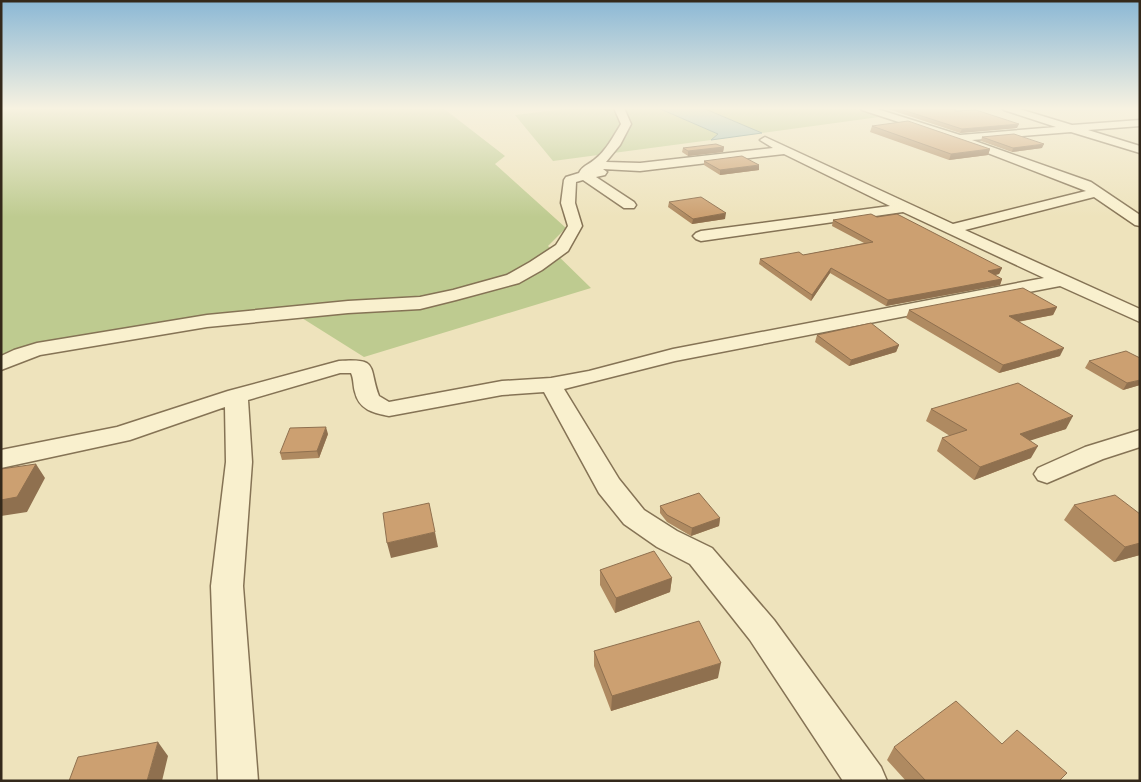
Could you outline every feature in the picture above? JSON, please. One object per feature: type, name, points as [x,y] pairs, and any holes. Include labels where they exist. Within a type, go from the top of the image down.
[{"type":"street","points":[[592,170],[615,144]]},
{"type":"street","points":[[774,144],[905,208],[1140,316]]},
{"type":"street","points":[[976,144],[1086,185],[1140,222]]},
{"type":"street","points":[[1123,144],[1140,150]]},
{"type":"street","points":[[1,364],[21,354],[84,340],[207,321],[348,307],[420,303],[456,295],[513,279],[562,248],[574,226],[568,203],[570,180],[592,170],[629,168],[786,150]]},
{"type":"street","points":[[592,170],[629,205]]},
{"type":"street","points":[[952,229],[1097,192]]},
{"type":"street","points":[[701,236],[905,208]]},
{"type":"street","points":[[1,459],[121,434],[236,396],[339,367],[356,366],[363,371],[367,398],[376,407],[389,409],[502,388],[551,385],[591,377],[673,355],[1062,280]]},
{"type":"street","points":[[551,385],[609,486],[634,517],[667,540],[701,556],[762,630],[867,781]]},
{"type":"street","points":[[236,396],[239,462],[226,586],[238,781]]},
{"type":"street","points":[[1047,474],[1094,453],[1140,438]]},
{"type":"green space","points":[[1,144],[490,144],[505,156],[495,164],[566,228],[548,246],[591,288],[364,357],[294,313],[1,359]]},
{"type":"green space","points":[[539,144],[677,144],[553,161]]},
{"type":"building","points":[[712,144],[724,147],[688,151],[683,148]]},
{"type":"building","points":[[924,144],[977,144],[990,149],[951,154]]},
{"type":"building","points":[[1003,144],[1040,144],[1013,148]]},
{"type":"building","points":[[742,156],[759,165],[720,170],[704,161]]},
{"type":"building","points":[[701,197],[726,213],[693,219],[669,202]]},
{"type":"building","points":[[871,214],[877,217],[897,214],[1002,268],[988,271],[1002,279],[888,300],[831,268],[812,295],[760,259],[799,252],[803,255],[873,242],[833,220]]},
{"type":"building","points":[[1023,288],[1057,307],[1009,316],[1064,348],[1003,365],[909,310]]},
{"type":"building","points":[[871,323],[899,345],[851,360],[817,335]]},
{"type":"building","points":[[1126,351],[1140,358],[1140,380],[1127,383],[1089,361]]},
{"type":"building","points":[[1018,383],[1073,416],[1020,434],[1038,446],[980,467],[942,438],[967,430],[931,409]]},
{"type":"building","points":[[326,427],[317,451],[280,453],[290,428]]},
{"type":"building","points":[[36,464],[17,497],[1,500],[1,469]]},
{"type":"building","points":[[699,493],[720,518],[692,528],[667,515],[660,506]]},
{"type":"building","points":[[1115,495],[1140,514],[1140,543],[1125,547],[1074,505]]},
{"type":"building","points":[[429,503],[435,532],[387,543],[383,513]]},
{"type":"building","points":[[654,551],[672,578],[616,598],[600,570]]},
{"type":"building","points":[[699,621],[721,663],[612,696],[594,651]]},
{"type":"building","points":[[956,701],[1002,744],[1017,730],[1067,773],[1059,781],[926,781],[894,747]]},
{"type":"building","points":[[158,742],[147,781],[69,781],[78,757]]}]
